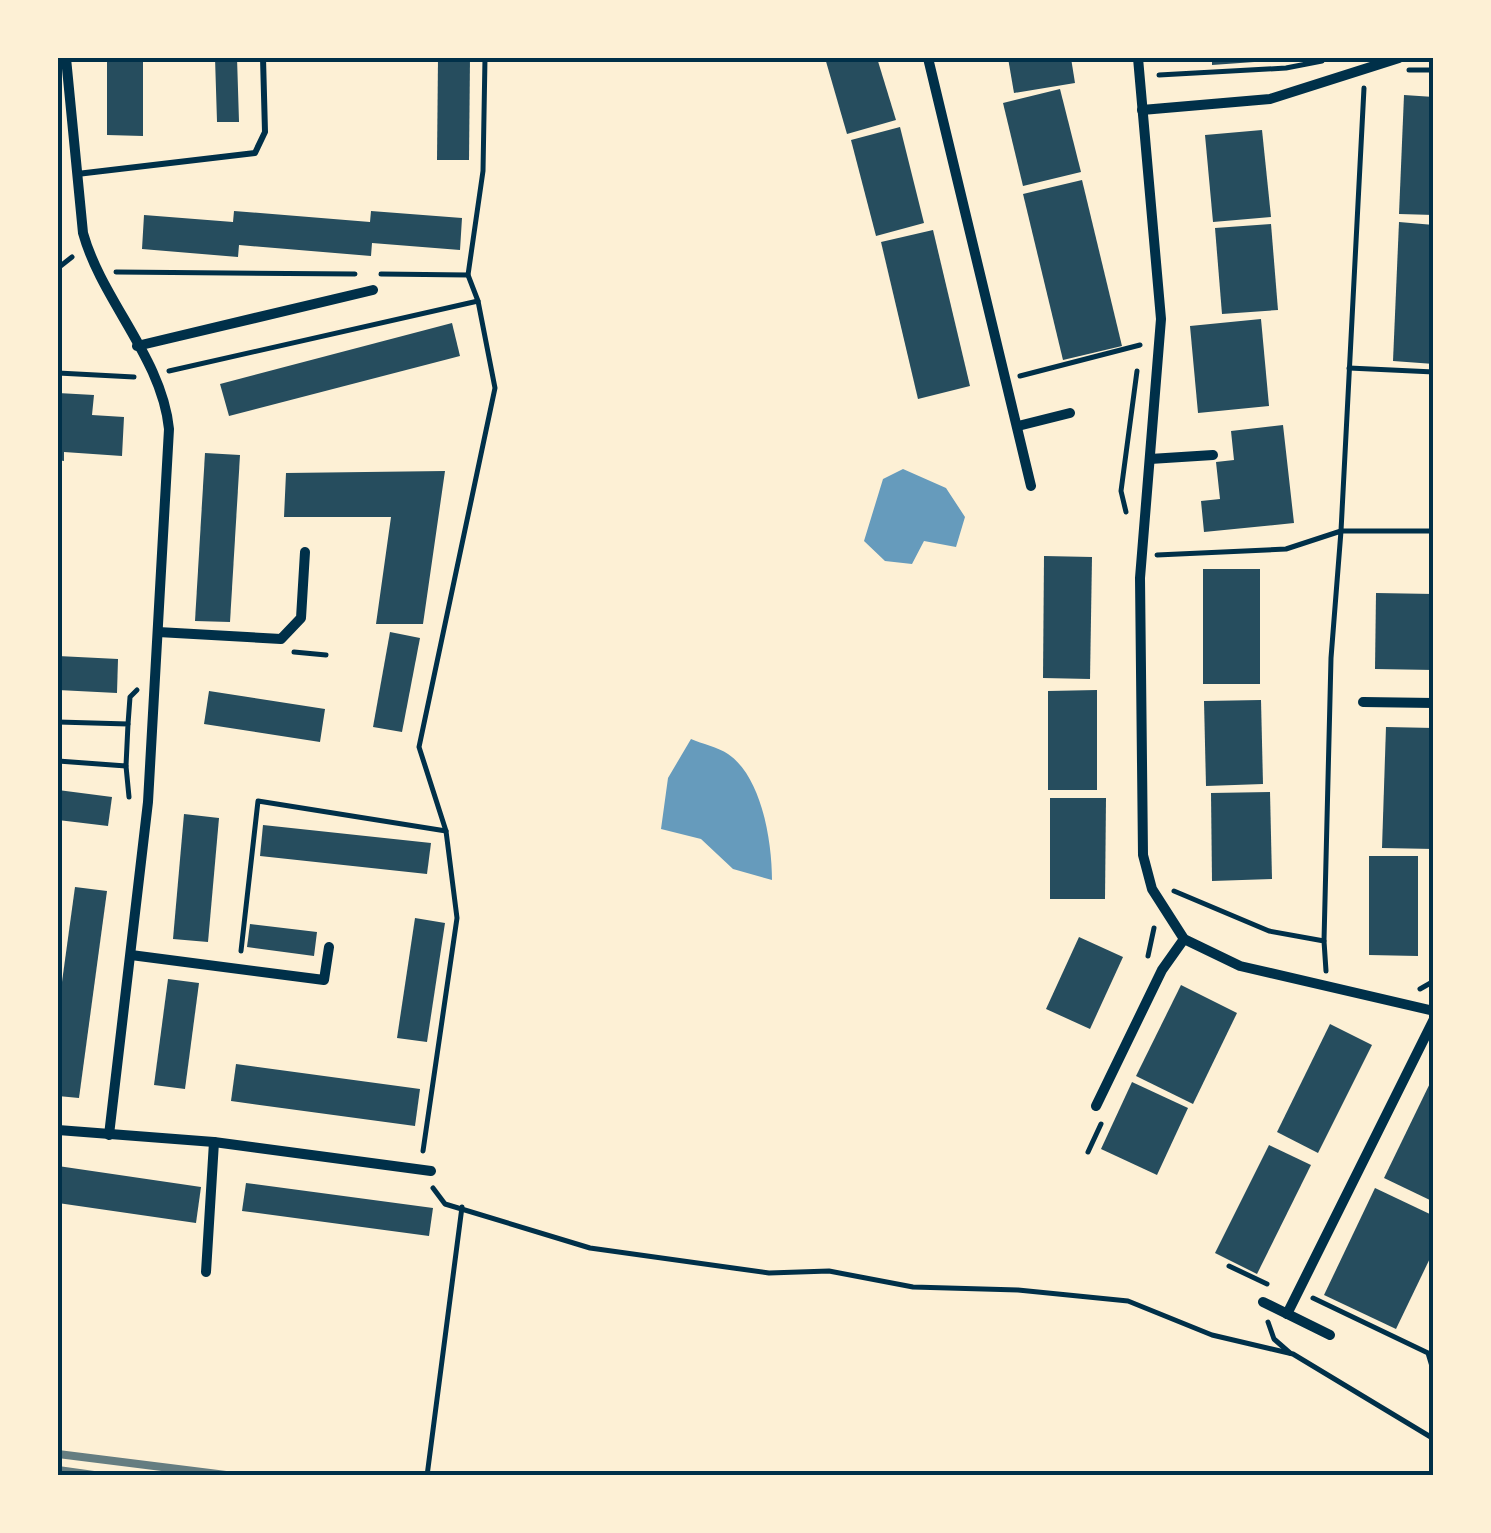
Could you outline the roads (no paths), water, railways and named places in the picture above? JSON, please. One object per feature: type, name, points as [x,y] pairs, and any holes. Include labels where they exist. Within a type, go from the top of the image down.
[{"type":"street","points":[[66,58],[79,213],[90,259],[161,390],[169,429],[148,802],[109,1134]]},
{"type":"street","points":[[928,58],[1032,486]]},
{"type":"street","points":[[1138,58],[1161,319],[1140,578],[1142,843],[1152,889],[1184,939],[1240,966],[1434,1010]]},
{"type":"street","points":[[1142,110],[1270,98],[1399,58]]},
{"type":"street","points":[[137,346],[373,290]]},
{"type":"street","points":[[1018,426],[1070,413]]},
{"type":"street","points":[[1150,458],[1213,455]]},
{"type":"street","points":[[158,632],[281,639],[301,618],[305,552]]},
{"type":"street","points":[[1363,702],[1434,703]]},
{"type":"street","points":[[1096,1106],[1162,970],[1184,939]]},
{"type":"street","points":[[131,955],[324,980],[329,947]]},
{"type":"street","points":[[1288,1314],[1434,1018]]},
{"type":"street","points":[[58,1130],[214,1142],[431,1172]]},
{"type":"street","points":[[206,1272],[214,1142]]},
{"type":"street","points":[[1262,1302],[1330,1335]]},
{"type":"lane","points":[[77,174],[255,153],[265,132],[263,58]]},
{"type":"water","points":[[903,469],[946,488],[965,517],[956,547],[924,541],[912,564],[885,561],[864,541],[883,479]]},
{"type":"water","points":[[691,739],[728,754],[749,778],[763,811],[772,880],[733,869],[701,839],[661,829],[668,778]]},
{"type":"railway","points":[[58,1454],[234,1476]]},
{"type":"railway","points":[[58,1470],[101,1476]]}]
